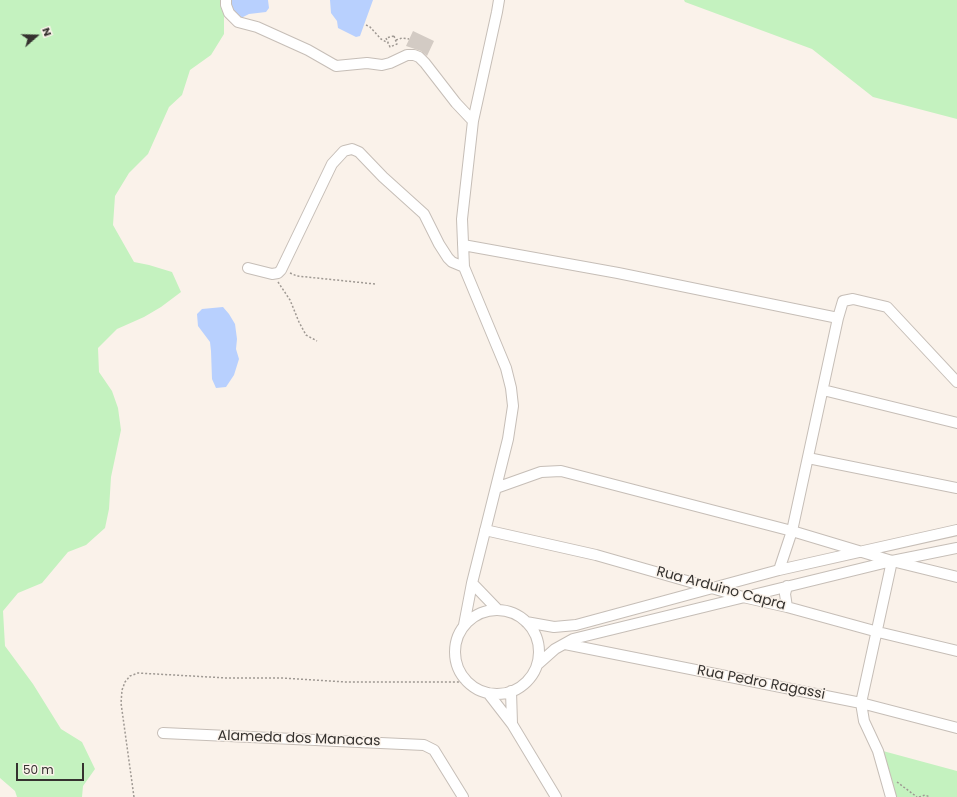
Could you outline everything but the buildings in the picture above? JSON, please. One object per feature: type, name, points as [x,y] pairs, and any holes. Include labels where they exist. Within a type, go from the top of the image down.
[{"type":"street","points":[[226,0],[229,13],[238,22],[257,27],[308,50],[336,66],[367,63],[382,65],[407,55],[419,57],[426,63],[456,103],[473,121]]},
{"type":"street","points":[[499,0],[473,121],[462,219],[464,267],[506,368],[511,388],[513,406],[508,439],[472,583],[464,625],[457,639],[455,654],[459,669],[468,682],[488,693],[512,724],[556,797]]},
{"type":"street","points":[[248,268],[276,272],[332,164],[344,151],[352,150],[359,152],[383,177],[424,214],[448,258],[452,262],[464,267]]},
{"type":"street","points":[[463,245],[618,273],[838,318]]},
{"type":"street","points":[[779,570],[792,531],[838,318],[843,301],[853,299],[887,307],[957,382]]},
{"type":"street","points":[[823,390],[957,423]]},
{"type":"street","points":[[808,458],[957,488]]},
{"type":"street","points":[[496,488],[541,472],[561,471],[792,531],[892,562],[957,578]]},
{"type":"street","name":"Rua Arduino Capra","points":[[485,530],[596,555],[743,597],[787,606],[878,632],[957,651]]},
{"type":"street","points":[[526,622],[554,627],[576,625],[779,570],[957,530]]},
{"type":"street","points":[[537,664],[555,649],[573,639],[787,586],[957,548]]},
{"type":"street","points":[[891,797],[878,751],[864,721],[861,703],[878,632],[892,562]]},
{"type":"street","points":[[472,583],[498,610]]},
{"type":"street","points":[[787,586],[785,594],[787,606]]},
{"type":"street","points":[[464,625],[476,615],[491,610],[513,613],[526,622],[531,628],[537,642],[537,664],[534,672],[524,684],[511,691],[503,693],[488,693]]},
{"type":"street","name":"Rua Pedro Ragassi","points":[[564,644],[861,703],[957,728]]},
{"type":"street","points":[[511,691],[512,724]]},
{"type":"street","name":"Alameda dos Manacas","points":[[163,734],[424,745],[434,750],[463,797]]},
{"type":"path","points":[[366,25],[370,27],[381,39],[388,42]]},
{"type":"path","points":[[394,36],[396,40],[397,44],[390,47],[386,38],[394,36]]},
{"type":"path","points":[[396,40],[402,38],[409,39]]},
{"type":"path","points":[[276,272],[297,276],[375,284]]},
{"type":"path","points":[[276,272],[306,335],[317,342]]},
{"type":"path","points":[[134,797],[122,710],[122,690],[124,682],[130,676],[138,673],[227,678],[282,678],[345,682],[468,682]]},
{"type":"path","points":[[884,773],[918,797],[925,795],[930,797]]},
{"type":"green space","points":[[0,0],[222,0],[224,14],[224,34],[211,55],[190,70],[182,95],[169,107],[148,154],[129,173],[115,196],[113,225],[134,262],[172,272],[181,292],[161,307],[144,317],[117,329],[98,348],[99,372],[112,391],[118,408],[121,430],[111,477],[109,509],[105,528],[86,545],[68,552],[42,583],[18,593],[3,611],[5,646],[33,684],[61,729],[82,742],[95,769],[83,786],[82,797],[17,797],[15,791],[0,778]]},
{"type":"green space","points":[[684,0],[957,0],[957,119],[873,97],[812,49],[685,2]]},
{"type":"green space","points":[[883,751],[957,771],[957,797],[896,797]]},
{"type":"water","points":[[231,0],[268,0],[269,8],[266,12],[249,14],[238,21],[231,6]]},
{"type":"water","points":[[330,0],[373,0],[360,36],[356,37],[338,28],[337,21],[331,13]]},
{"type":"water","points":[[223,307],[235,324],[237,339],[236,349],[239,359],[234,375],[226,387],[216,388],[212,379],[210,342],[198,326],[197,314],[202,309]]}]
